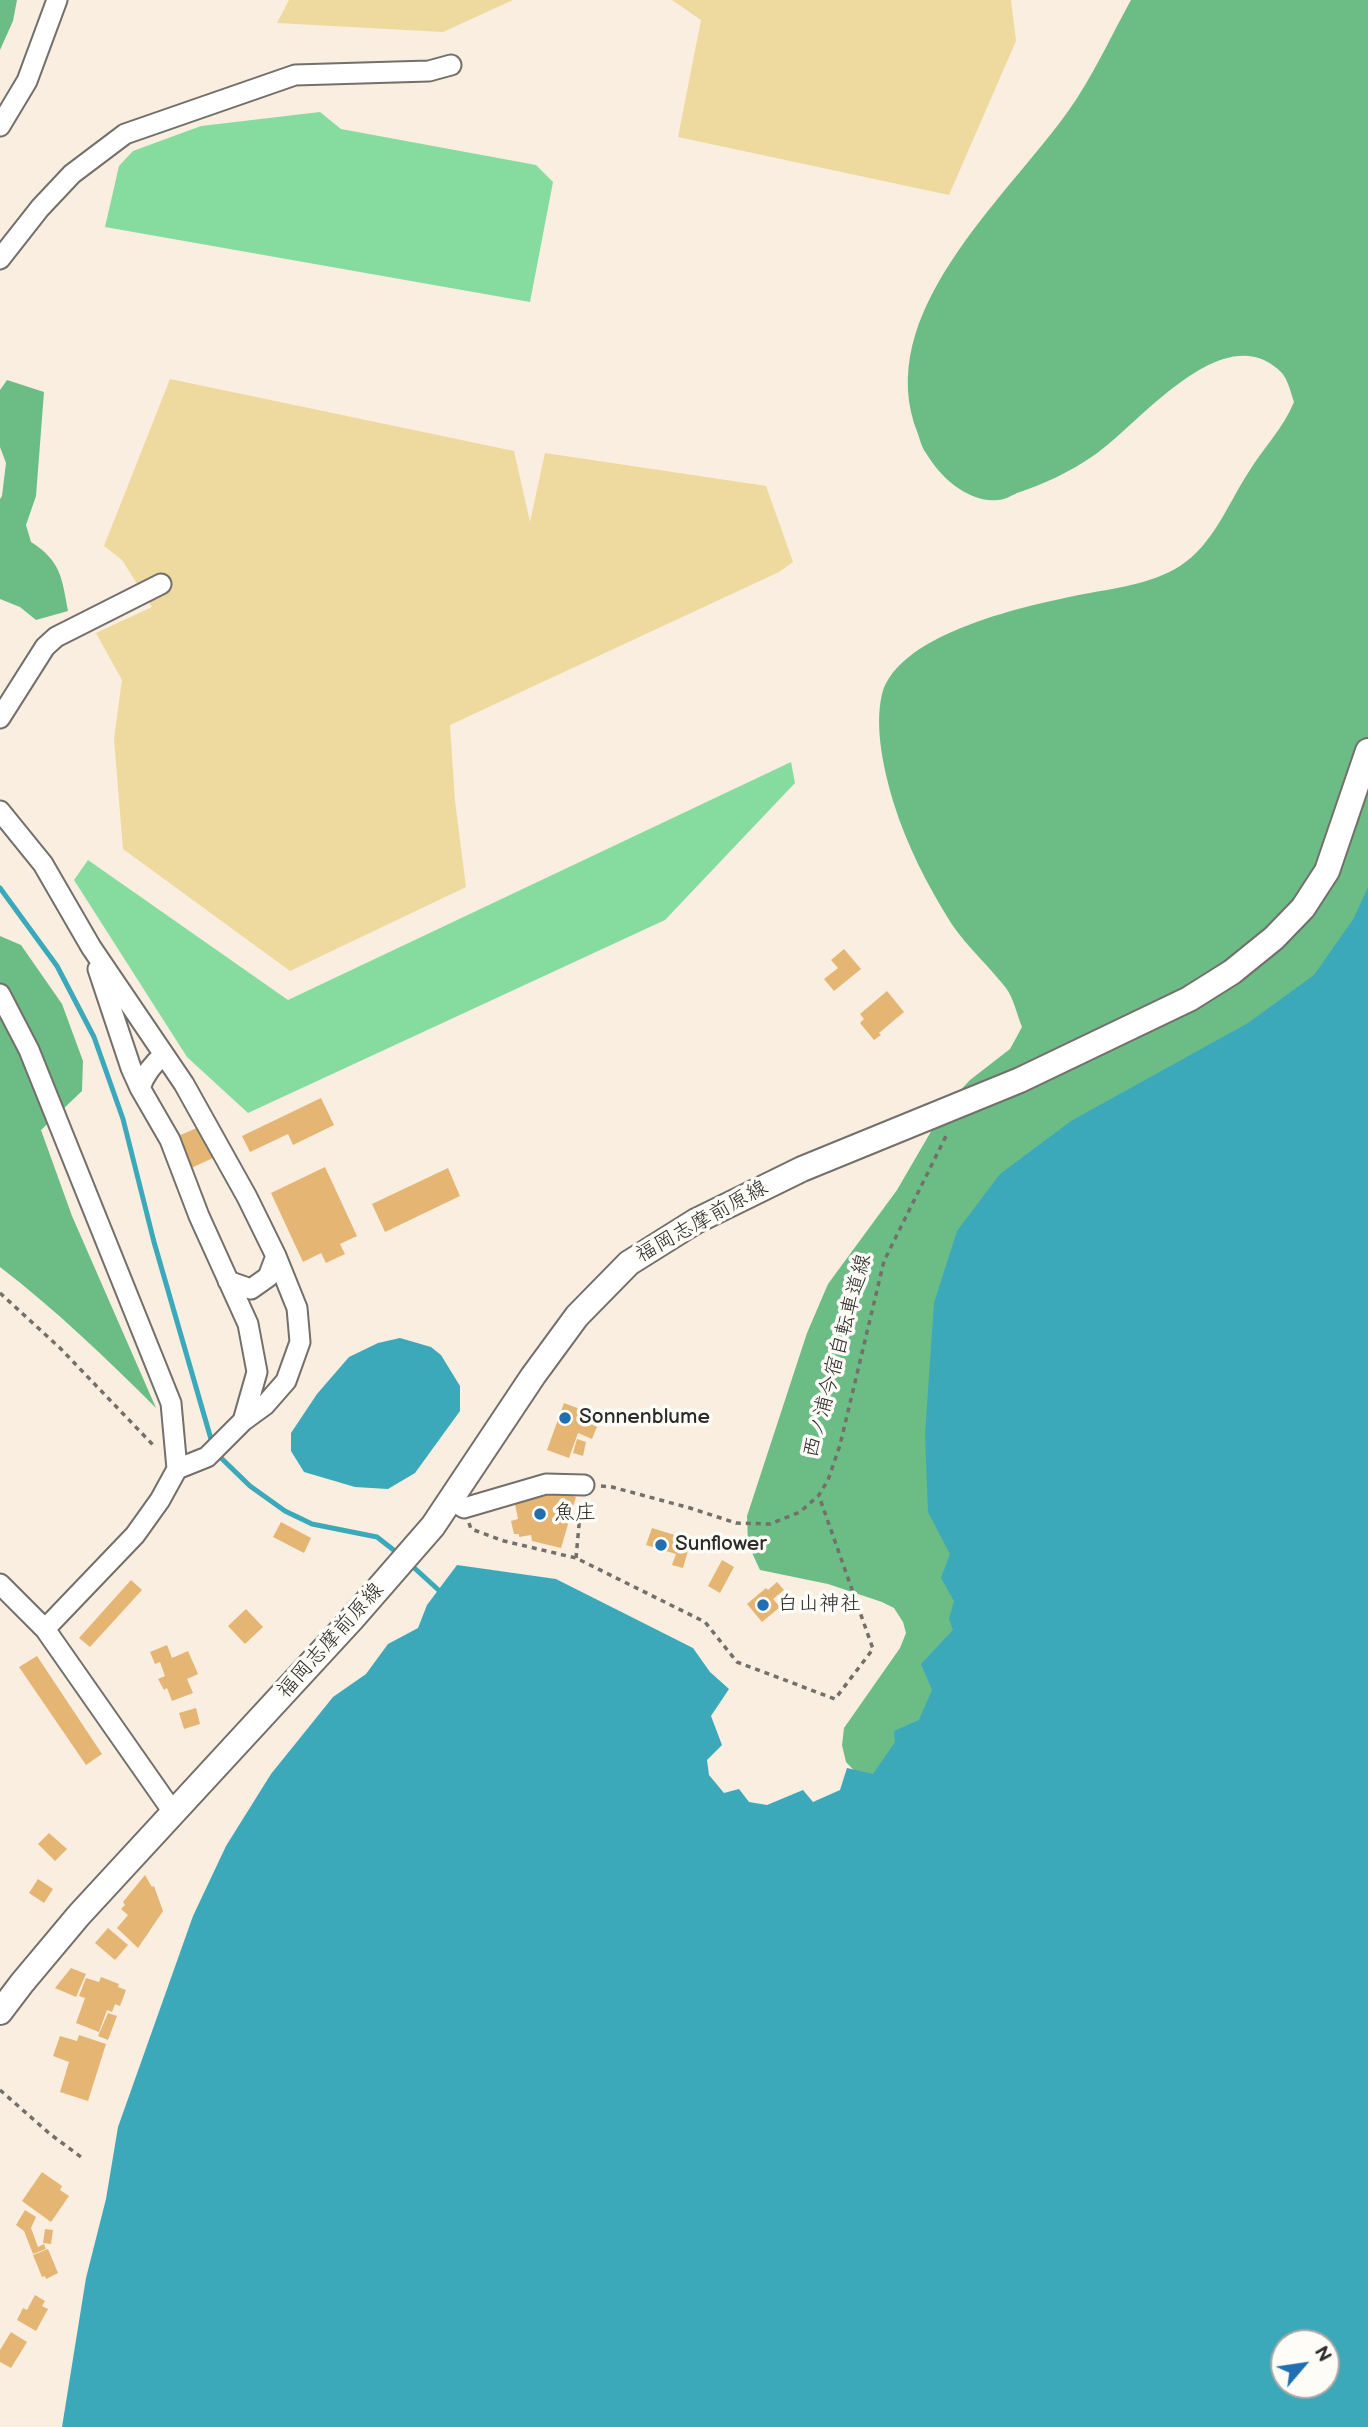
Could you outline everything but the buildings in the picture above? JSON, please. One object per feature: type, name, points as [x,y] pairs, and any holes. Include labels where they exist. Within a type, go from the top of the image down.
[{"type":"main road","name":"福岡志摩前原線","points":[[0,2012],[79,1915],[380,1588],[432,1526],[457,1504],[520,1396],[577,1316],[629,1263],[696,1221],[802,1169],[1020,1080],[1189,999],[1232,972],[1274,938],[1303,908],[1327,871],[1368,751]]},
{"type":"street","points":[[0,126],[27,81],[57,0]]},
{"type":"street","points":[[0,259],[40,208],[72,174],[125,134],[295,75],[429,71],[452,65]]},
{"type":"street","points":[[0,718],[45,647],[57,637],[161,584]]},
{"type":"street","points":[[0,811],[43,864],[91,947],[184,1084],[241,1185],[276,1256],[297,1308],[300,1342],[286,1381],[265,1405],[236,1427],[207,1457],[177,1469]]},
{"type":"street","points":[[91,947],[140,1088],[170,1140],[199,1216],[248,1324],[257,1373],[236,1427]]},
{"type":"street","points":[[0,995],[29,1050],[171,1402],[177,1469],[160,1500],[135,1535],[45,1629]]},
{"type":"street","points":[[140,1088],[144,1076],[155,1061],[164,1055]]},
{"type":"street","points":[[228,1281],[251,1289],[268,1276],[276,1256]]},
{"type":"street","points":[[457,1504],[546,1484],[584,1485]]},
{"type":"street","points":[[0,1584],[45,1629],[173,1812]]},
{"type":"path","name":"西ノ浦今宿自転車道線","points":[[584,1485],[612,1487],[690,1508],[736,1524],[770,1524],[800,1512],[819,1495],[828,1480],[840,1445],[884,1261],[946,1138],[958,1106]]},
{"type":"path","points":[[0,1293],[60,1348],[177,1469]]},
{"type":"path","points":[[576,1558],[584,1485]]},
{"type":"path","points":[[457,1504],[471,1529],[503,1541],[576,1558],[705,1622],[737,1662],[835,1699],[873,1649],[819,1495]]},
{"type":"path","points":[[0,2090],[81,2157]]},
{"type":"green space","points":[[0,0],[17,0],[13,21],[0,50]]},
{"type":"green space","points":[[1131,0],[1368,0],[1368,1069],[1059,1590],[866,1783],[846,1762],[842,1745],[844,1728],[900,1648],[906,1633],[903,1622],[894,1608],[882,1602],[828,1584],[760,1570],[748,1544],[747,1516],[807,1333],[828,1284],[897,1190],[947,1104],[970,1080],[1010,1049],[1022,1027],[1009,992],[951,923],[926,880],[905,835],[890,791],[881,749],[879,721],[882,694],[893,672],[913,654],[939,638],[969,625],[1032,606],[1145,581],[1180,566],[1211,536],[1294,402],[1282,373],[1259,358],[1234,356],[1209,365],[1183,381],[1084,462],[1047,482],[1000,500],[976,497],[956,487],[939,471],[922,446],[908,389],[912,345],[928,302],[952,260],[981,220],[1078,97]]},
{"type":"green space","points":[[320,112],[341,129],[536,165],[553,182],[530,302],[105,227],[119,166],[133,151],[201,126]]},
{"type":"green space","points":[[7,380],[44,392],[36,496],[26,525],[31,542],[49,556],[58,571],[68,611],[36,620],[20,607],[0,599],[0,499],[6,463],[0,447],[0,390]]},
{"type":"green space","points":[[791,762],[795,783],[665,920],[248,1113],[187,1057],[74,880],[88,860],[288,1000]]},
{"type":"green space","points":[[0,936],[21,945],[62,1004],[83,1061],[82,1091],[41,1130],[72,1216],[156,1408],[80,1335],[0,1267]]},
{"type":"sand","points":[[289,0],[513,0],[443,32],[277,23]]},
{"type":"sand","points":[[672,0],[1011,0],[1016,41],[949,195],[678,137],[701,20]]},
{"type":"sand","points":[[170,379],[514,451],[530,522],[545,453],[766,486],[793,562],[779,572],[450,725],[455,801],[466,887],[290,971],[123,849],[114,739],[122,680],[96,633],[152,607],[122,560],[104,546]]},
{"type":"water","points":[[1368,887],[1368,2427],[62,2427],[86,2278],[106,2199],[118,2127],[193,1916],[226,1846],[271,1774],[333,1697],[366,1674],[388,1644],[418,1628],[427,1605],[457,1565],[556,1579],[693,1648],[710,1672],[729,1689],[711,1716],[722,1745],[707,1760],[709,1775],[724,1793],[739,1789],[749,1802],[767,1805],[803,1790],[813,1802],[840,1790],[847,1768],[873,1774],[895,1742],[894,1731],[919,1720],[932,1690],[921,1664],[953,1630],[949,1619],[954,1601],[941,1578],[950,1554],[928,1512],[925,1435],[934,1303],[957,1231],[1000,1174],[1071,1121],[1248,1023],[1314,975],[1354,918]]},
{"type":"water","points":[[400,1338],[431,1347],[441,1355],[460,1386],[460,1411],[415,1473],[388,1489],[355,1487],[304,1472],[291,1451],[291,1433],[317,1394],[349,1357],[378,1343]]},
{"type":"waterway","points":[[0,888],[57,966],[94,1037],[123,1119],[154,1242],[213,1446]]},
{"type":"waterway","points":[[217,1454],[250,1486],[285,1511],[312,1524],[377,1537],[400,1555]]},
{"type":"waterway","points":[[410,1564],[444,1595]]},
{"type":"place","name":"Sonnenblume","points":[[565,1418]]},
{"type":"place","name":"魚庄","points":[[540,1514]]},
{"type":"place","name":"Sunflower","points":[[661,1545]]},
{"type":"place","name":"白山神社","points":[[763,1605]]}]
